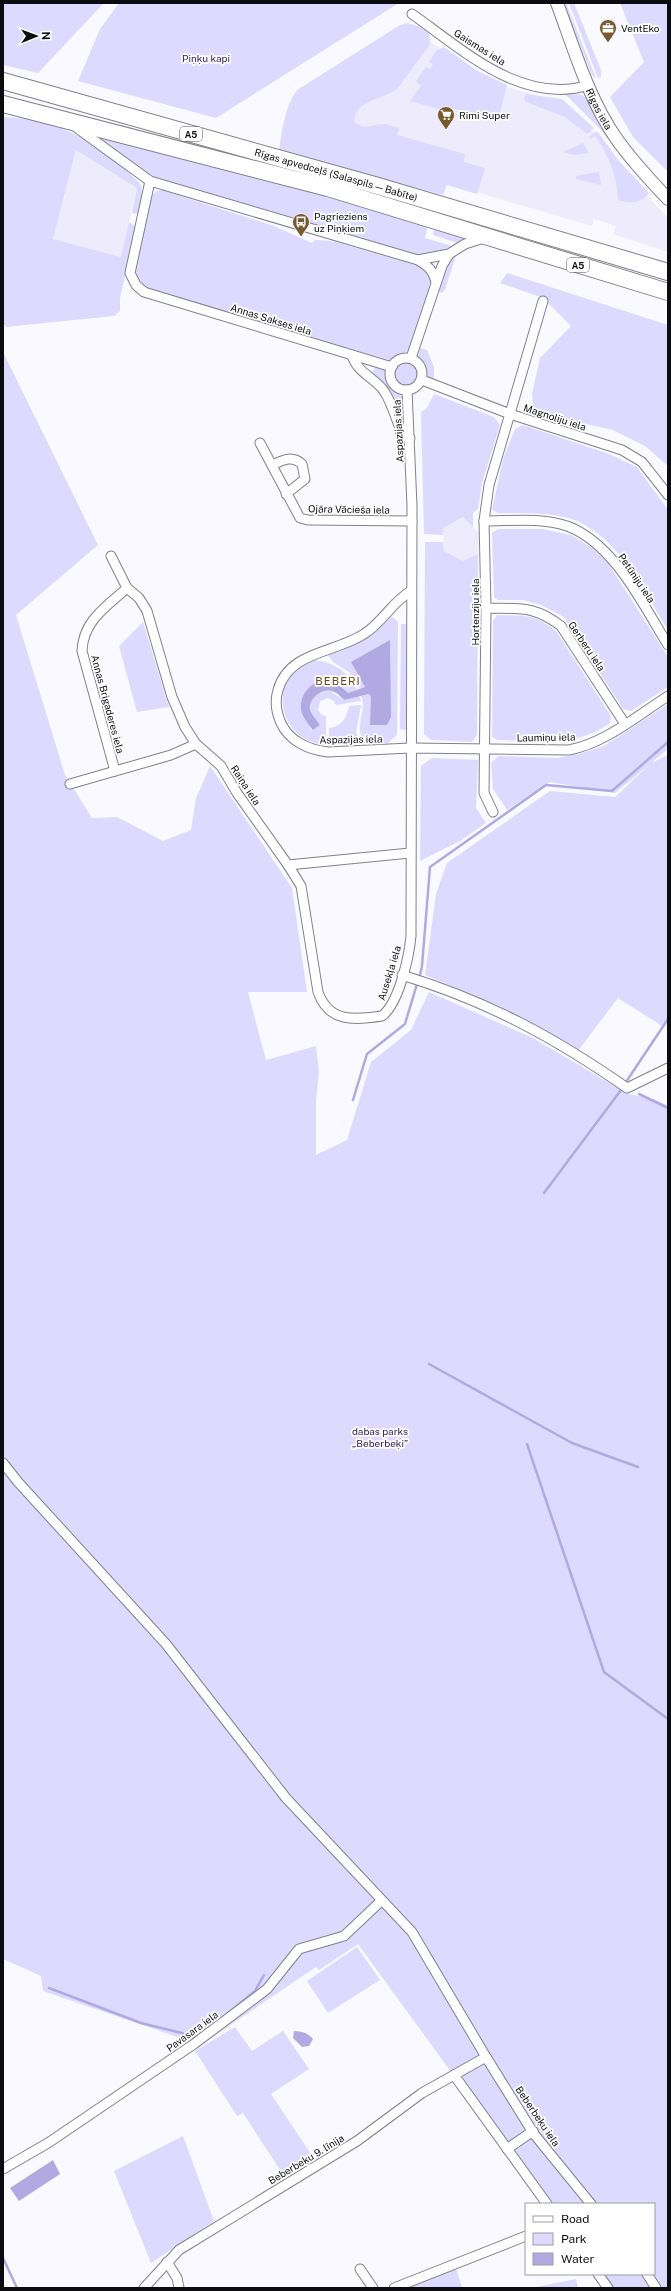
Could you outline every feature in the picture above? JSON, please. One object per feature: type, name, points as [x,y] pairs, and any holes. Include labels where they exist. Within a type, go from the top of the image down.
[{"type":"highway","name":"Rīgas apvedceļš (Salaspils — Babīte)","points":[[3,81],[378,186],[668,272]]},
{"type":"highway","name":"Rīgas apvedceļš (Salaspils — Babīte)","points":[[3,104],[328,188],[668,292]]},
{"type":"main road","name":"Rīgas iela","points":[[557,3],[595,102],[616,138],[668,199]]},
{"type":"street","name":"Gaismas iela","points":[[412,14],[478,60],[512,78],[536,86],[553,89],[573,89],[588,84]]},
{"type":"street","points":[[67,121],[150,181],[418,260],[428,265],[436,282]]},
{"type":"street","name":"Annas Sakses iela","points":[[150,181],[130,273],[136,285],[144,292],[392,367]]},
{"type":"street","points":[[418,260],[449,254],[465,244],[489,237]]},
{"type":"street","points":[[411,358],[436,282],[449,254]]},
{"type":"street","name":"Hortenziju iela","points":[[493,812],[484,793],[486,608],[484,521],[489,485],[543,301]]},
{"type":"street","points":[[352,355],[354,364],[378,384],[385,393],[401,432],[405,437],[410,438]]},
{"type":"street","points":[[411,358],[421,367],[422,380],[413,389],[407,390],[395,385],[390,373],[392,367],[400,359],[411,358]]},
{"type":"street","name":"Magnoliju iela","points":[[422,380],[510,414],[622,450],[642,462],[668,495]]},
{"type":"street","name":"Aspazijas iela","points":[[407,390],[412,521],[410,748],[328,752],[314,750],[301,744],[286,731],[277,714],[276,703],[280,683],[288,670],[298,661],[345,644],[365,634],[376,625],[398,600],[411,591]]},
{"type":"street","name":"Ojāra Vācieša iela","points":[[260,443],[300,518],[308,520],[412,521]]},
{"type":"street","points":[[272,465],[286,459],[293,459],[302,464],[304,479],[286,494]]},
{"type":"street","name":"Petūniju iela","points":[[484,521],[535,521],[567,526],[595,542],[616,563],[668,645]]},
{"type":"street","points":[[111,556],[127,588]]},
{"type":"street","name":"Raiņa iela","points":[[127,588],[139,598],[148,611],[172,697],[196,744],[221,766],[237,793],[288,865]]},
{"type":"street","name":"Annas Brigaderes iela","points":[[115,771],[82,651],[86,630],[93,618],[127,588]]},
{"type":"street","name":"Gerberu iela","points":[[486,608],[533,609],[548,616],[561,626],[625,724]]},
{"type":"street","name":"Laumiņu iela","points":[[410,748],[569,750],[584,747],[625,724],[668,696]]},
{"type":"street","points":[[70,784],[171,755],[196,744]]},
{"type":"street","name":"Ausekļa iela","points":[[288,865],[301,886],[318,992],[322,1005],[330,1012],[344,1018],[382,1016],[392,1005],[402,975],[411,936],[410,748]]},
{"type":"street","points":[[288,865],[410,853]]},
{"type":"street","points":[[402,975],[443,987],[523,1023],[548,1036],[627,1088],[668,1068]]},
{"type":"street","name":"Beberbeķu iela","points":[[3,1463],[18,1482],[166,1644],[286,1798],[381,1901],[412,1932],[486,2057],[533,2131],[590,2203]]},
{"type":"street","name":"Pavasara iela","points":[[3,2169],[48,2143],[194,2044],[267,1989],[299,1949],[344,1936],[381,1901]]},
{"type":"street","name":"Beberbeķu 9. līnija","points":[[144,2288],[179,2250],[357,2141],[422,2093],[486,2057]]},
{"type":"street","points":[[454,2075],[546,2203]]},
{"type":"street","points":[[507,2149],[533,2131]]},
{"type":"street","points":[[394,2288],[525,2236]]},
{"type":"street","points":[[167,2262],[177,2278],[179,2288]]},
{"type":"street","points":[[360,2269],[373,2288]]},
{"type":"street","points":[[599,2275],[608,2288]]},
{"type":"street","points":[[648,2275],[656,2288]]},
{"type":"shaded area","points":[[425,38],[473,71],[506,87],[562,102],[589,126],[604,143],[620,167],[668,218],[668,252],[613,234],[616,226],[594,219],[592,226],[336,151],[350,101]]},
{"type":"shaded area","points":[[76,150],[137,188],[121,257],[53,239]]},
{"type":"shaded area","points":[[463,517],[479,533],[478,554],[463,562],[444,551],[443,528]]},
{"type":"green space","points":[[3,3],[104,3],[38,73],[3,65]]},
{"type":"green space","name":"Piņķu kapi","points":[[119,3],[399,3],[216,118],[78,81],[100,29]]},
{"type":"green space","points":[[563,3],[566,3],[596,78],[592,75]]},
{"type":"green space","points":[[569,3],[574,3],[601,70],[601,77],[598,78]]},
{"type":"green space","points":[[620,3],[668,3],[668,172],[633,137],[610,97],[644,62]]},
{"type":"green space","points":[[407,23],[418,26],[429,33],[430,44],[398,88],[365,104],[356,114],[354,121],[365,127],[385,124],[399,128],[397,135],[465,154],[464,162],[485,168],[477,194],[447,185],[443,195],[279,150],[287,111],[297,90],[400,25]]},
{"type":"green space","points":[[444,47],[476,70],[507,85],[498,120],[444,106],[443,110],[410,101],[421,86],[416,81],[426,67],[430,69],[433,64],[429,62],[436,51]]},
{"type":"green space","points":[[526,94],[562,99],[594,128],[587,134],[565,117],[526,102],[524,99]]},
{"type":"green space","points":[[579,94],[589,102],[604,132],[651,189],[625,162],[601,130],[566,95]]},
{"type":"green space","points":[[3,117],[43,123],[79,136],[111,157],[141,185],[142,200],[139,214],[132,213],[137,188],[76,150],[53,239],[121,257],[129,222],[136,227],[120,298],[120,311],[114,316],[6,327],[3,322]]},
{"type":"green space","points":[[597,131],[619,161],[649,193],[643,199],[635,202],[618,200],[614,174],[608,158],[595,136],[591,139],[589,137]]},
{"type":"green space","points":[[98,132],[428,225],[425,238],[452,246],[430,254],[407,253],[158,179],[144,172],[95,136]]},
{"type":"green space","points":[[583,143],[589,153],[574,155],[563,152]]},
{"type":"green space","points":[[599,172],[601,185],[576,179],[576,176]]},
{"type":"green space","points":[[162,190],[274,226],[312,243],[315,240],[332,241],[423,267],[431,281],[408,351],[389,360],[150,291],[138,279],[135,268],[152,196],[156,191]]},
{"type":"green space","points":[[434,227],[462,235],[462,240],[457,243],[433,235]]},
{"type":"green space","points":[[456,255],[445,290],[442,293],[437,291],[446,265]]},
{"type":"green space","points":[[507,273],[668,325],[668,466],[645,446],[613,430],[534,413],[532,394],[540,358],[571,326],[543,298],[500,283]]},
{"type":"green space","points":[[420,348],[427,350],[434,367],[434,381],[428,377],[426,366],[418,356]]},
{"type":"green space","name":"dabas parks „Beberbeķi”","points":[[3,352],[98,545],[16,615],[65,775],[92,818],[117,817],[163,841],[191,830],[196,798],[210,766],[292,888],[307,992],[248,992],[266,1060],[316,1046],[319,1072],[316,1102],[316,1155],[347,1140],[371,1062],[411,1030],[429,992],[533,1038],[628,1094],[654,1099],[668,1106],[668,2288],[607,2288],[598,2275],[655,2275],[655,2203],[546,2203],[358,1944],[319,1970],[316,1967],[201,2045],[43,1991],[41,1976],[3,1959]]},
{"type":"green space","points":[[407,362],[416,365],[419,374],[416,383],[407,386],[398,383],[395,374],[398,365]]},
{"type":"green space","points":[[376,366],[384,369],[389,384],[403,398],[404,412],[397,414],[396,402],[390,391],[381,381],[371,374]]},
{"type":"green space","points":[[434,394],[494,417],[500,425],[482,483],[478,509],[473,513],[473,527],[463,517],[443,528],[443,535],[424,534],[421,412],[427,408]]},
{"type":"green space","points":[[523,425],[609,454],[637,467],[668,510],[668,630],[630,568],[619,554],[593,530],[577,521],[559,516],[498,513],[492,510],[503,459],[515,429]]},
{"type":"green space","points":[[498,529],[543,529],[571,535],[594,549],[608,563],[668,657],[668,687],[631,711],[623,709],[564,617],[541,605],[523,600],[498,600],[494,597],[492,533]]},
{"type":"green space","points":[[425,542],[443,542],[444,551],[463,561],[478,554],[477,735],[472,742],[431,740],[424,734]]},
{"type":"green space","points":[[497,615],[535,618],[549,625],[556,631],[611,716],[610,723],[597,731],[570,740],[542,742],[498,740],[492,737],[493,621]]},
{"type":"green space","points":[[391,616],[398,622],[397,735],[388,743],[367,743],[362,738],[360,733],[363,709],[361,696],[369,694],[391,717],[365,687],[359,689],[349,672],[333,662],[328,655],[362,640],[370,635]]},
{"type":"green space","points":[[143,622],[169,707],[137,712],[119,646]]},
{"type":"green space","points":[[401,624],[406,624],[406,730],[400,729]]},
{"type":"green space","points":[[314,660],[328,663],[340,669],[350,678],[357,690],[348,693],[340,685],[314,684],[304,718],[312,730],[320,725],[312,715],[310,707],[315,696],[322,692],[330,691],[344,700],[359,696],[361,701],[336,705],[334,701],[328,698],[320,701],[318,710],[322,715],[326,716],[326,745],[309,741],[297,732],[288,720],[283,707],[283,692],[288,679],[298,668]]},
{"type":"green space","points":[[668,704],[668,749],[651,763],[668,755],[668,1018],[662,1026],[618,998],[578,1051],[492,1003],[425,975],[436,894],[447,863],[550,791],[615,797],[649,765],[615,793],[550,782],[507,810],[493,789],[491,763],[498,756],[557,758],[579,754],[604,746]]},
{"type":"green space","points":[[361,705],[356,733],[363,744],[329,745],[329,728],[337,726],[343,721],[349,706]]},
{"type":"green space","points":[[432,758],[478,760],[476,808],[486,823],[460,841],[420,861],[421,766]]},
{"type":"green space","points":[[357,1947],[380,1980],[328,2013],[307,1981]]},
{"type":"green space","points":[[235,2027],[252,2051],[283,2031],[309,2069],[271,2094],[313,2157],[284,2176],[243,2113],[237,2116],[195,2051]]},
{"type":"green space","points":[[183,2136],[214,2221],[151,2263],[114,2171]]},
{"type":"green space","points":[[456,2268],[462,2288],[404,2288]]},
{"type":"green space","points":[[576,2279],[578,2288],[531,2288]]},
{"type":"water","points":[[390,640],[391,717],[387,725],[370,725],[371,697],[369,694],[344,700],[335,692],[323,691],[312,700],[310,708],[311,712],[320,725],[313,730],[306,721],[301,708],[303,696],[309,688],[317,682],[322,681],[336,684],[348,693],[365,687],[351,662]]},
{"type":"water","points":[[294,2031],[299,2031],[309,2035],[313,2039],[309,2046],[302,2047],[293,2038]]},
{"type":"water","points":[[53,2160],[60,2174],[19,2201],[10,2188]]},
{"type":"waterway","points":[[420,975],[430,867],[546,785],[612,791],[668,742]]},
{"type":"waterway","points":[[353,1100],[367,1054],[405,1024],[417,984]]},
{"type":"waterway","points":[[626,1082],[668,1019]]},
{"type":"waterway","points":[[544,1193],[621,1090]]},
{"type":"waterway","points":[[639,1094],[668,1108]]},
{"type":"waterway","points":[[429,1364],[572,1443],[638,1467]]},
{"type":"waterway","points":[[527,1444],[604,1672],[668,1719]]},
{"type":"waterway","points":[[227,2014],[255,1991],[264,1975]]},
{"type":"waterway","points":[[49,1988],[141,2023],[198,2037]]},
{"type":"waterway","points":[[3,2258],[17,2288]]},
{"type":"place","name":"VentEko","points":[[608,43]]},
{"type":"place","name":"Rimi Super","points":[[446,130]]},
{"type":"place","name":"Pagrieziens uz Piņķiem","points":[[301,237]]},
{"type":"district","name":"BEBERI","points":[[338,681]]}]
